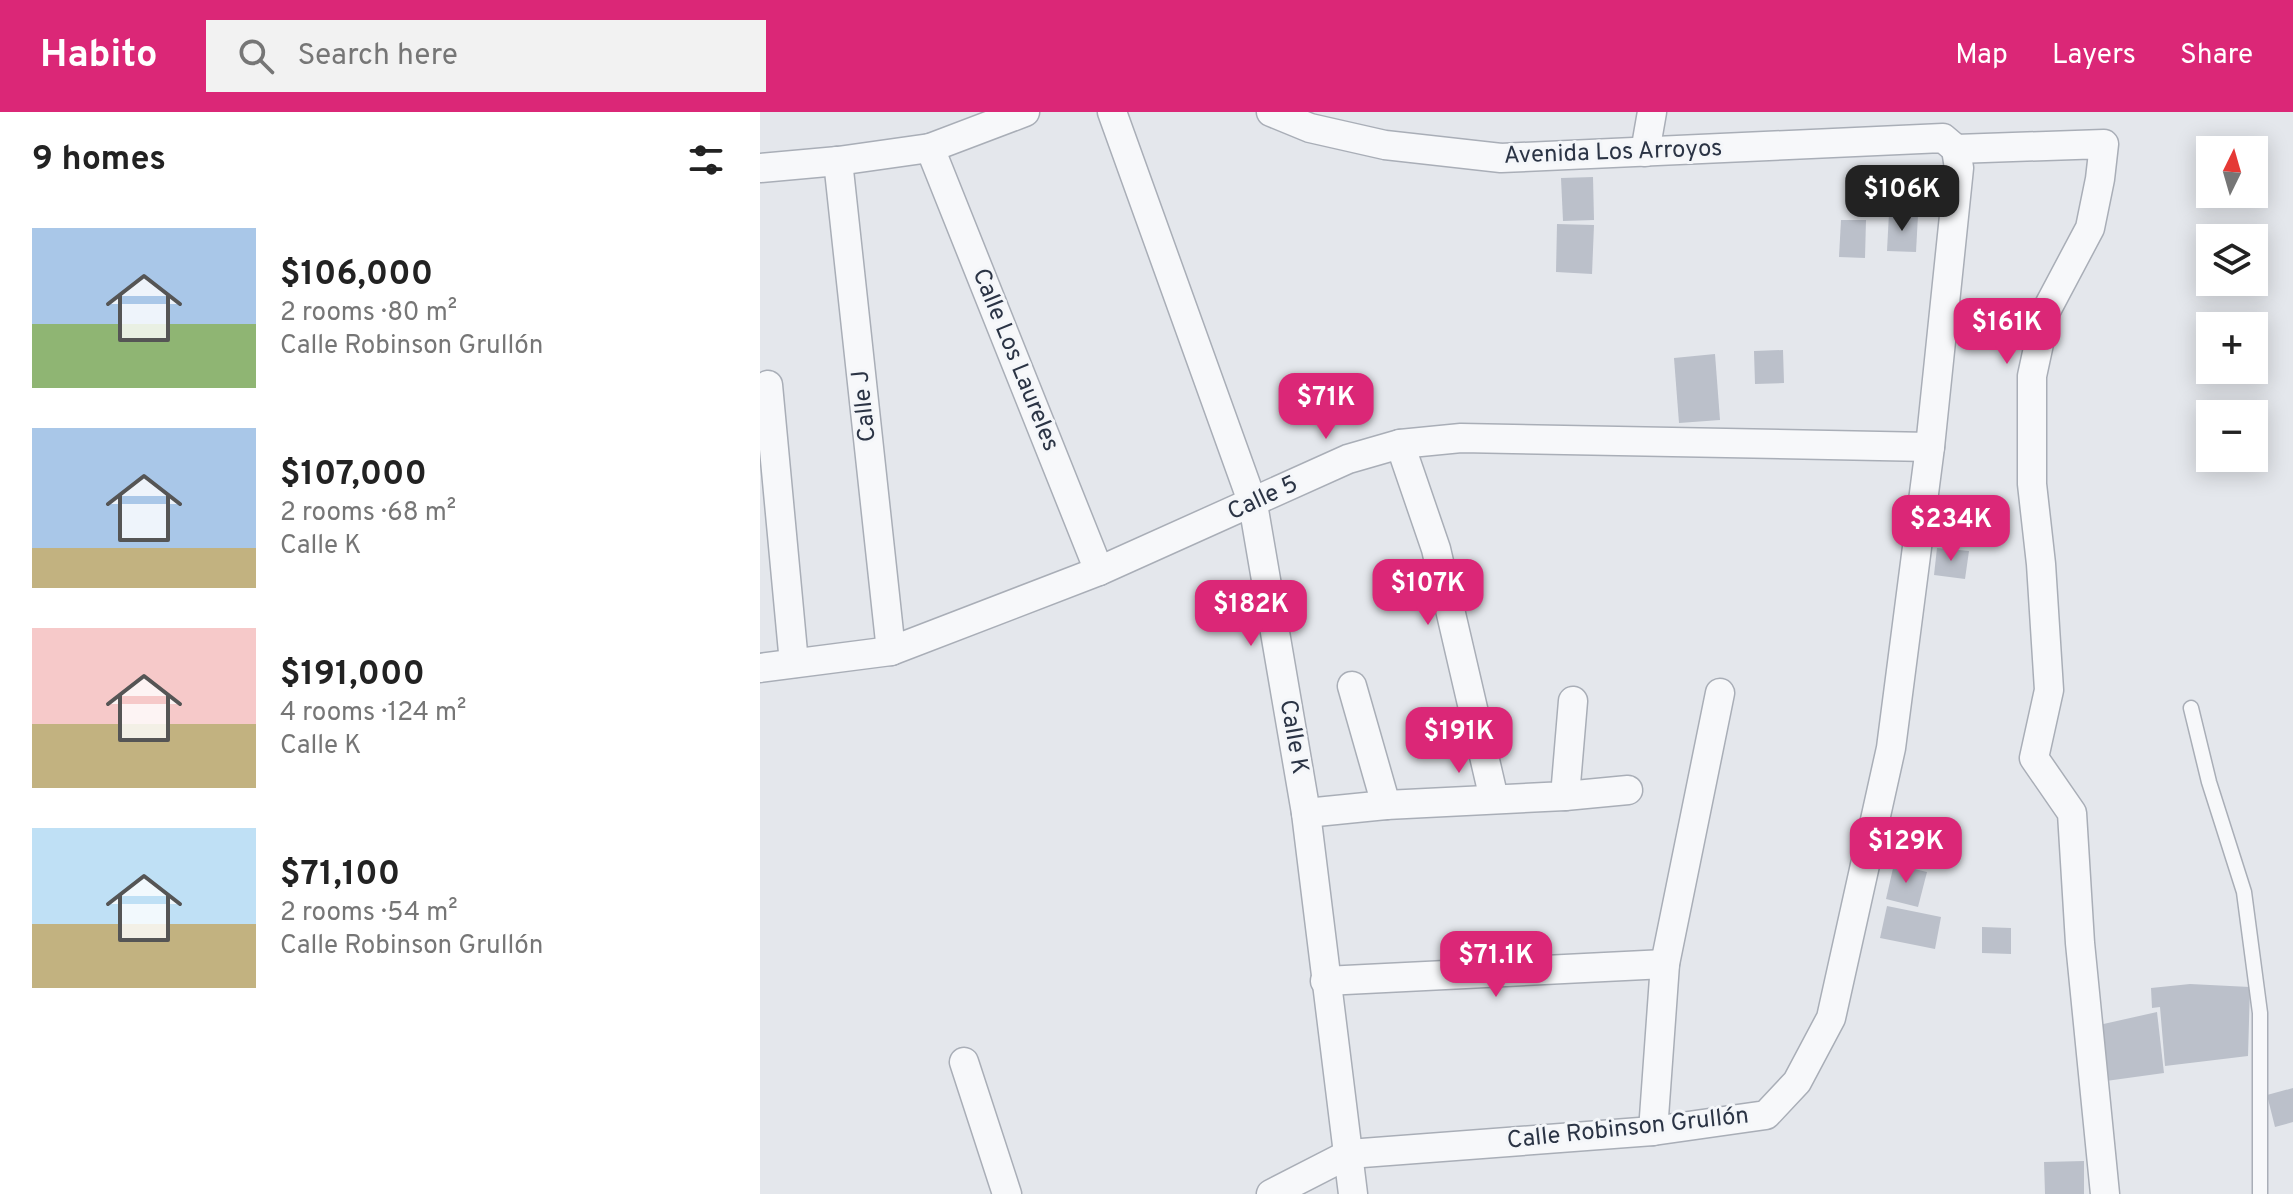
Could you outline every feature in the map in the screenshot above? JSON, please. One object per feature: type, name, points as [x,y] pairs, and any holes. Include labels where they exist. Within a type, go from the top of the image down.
[{"type":"street","points":[[760,168],[930,148],[1025,112]]},
{"type":"street","name":"Calle K","points":[[1112,112],[1253,504],[1306,813],[1353,1194]]},
{"type":"street","name":"Avenida Los Arroyos","points":[[1271,112],[1310,128],[1385,145],[1501,158],[1943,138],[1956,149],[2104,144],[2090,228],[2046,311],[2032,376],[2032,484],[2049,690],[2034,758],[2072,813],[2080,943],[2105,1194]]},
{"type":"street","points":[[1645,152],[1652,112]]},
{"type":"street","name":"Calle Los Laureles","points":[[930,148],[1099,571]]},
{"type":"street","name":"Calle Robinson Grullón","points":[[1271,1194],[1349,1154],[1653,1131],[1766,1115],[1797,1082],[1831,1018],[1891,748],[1930,447],[1959,168],[1956,149]]},
{"type":"street","name":"Calle J","points":[[838,161],[891,651]]},
{"type":"street","points":[[768,385],[794,663]]},
{"type":"street","name":"Calle 5","points":[[760,668],[891,651],[1099,571],[1348,459],[1400,444],[1461,438],[1930,447]]},
{"type":"street","points":[[1400,444],[1436,549],[1494,799]]},
{"type":"street","points":[[1352,686],[1386,805]]},
{"type":"street","points":[[1653,1131],[1665,964],[1720,693]]},
{"type":"street","points":[[1565,796],[1573,701]]},
{"type":"street","points":[[1306,813],[1628,790]]},
{"type":"street","points":[[1325,981],[1665,964]]},
{"type":"street","points":[[964,1062],[1007,1194]]},
{"type":"lane","points":[[2191,708],[2209,782],[2244,892],[2260,1013],[2260,1194]]},
{"type":"building","points":[[1593,177],[1594,220],[1563,221],[1561,178]]},
{"type":"building","points":[[1889,213],[1918,215],[1916,252],[1887,251]]},
{"type":"building","points":[[1841,220],[1866,220],[1865,258],[1839,257]]},
{"type":"building","points":[[1557,224],[1594,225],[1592,274],[1556,272]]},
{"type":"building","points":[[1783,350],[1784,383],[1755,384],[1754,351]]},
{"type":"building","points":[[1715,354],[1720,420],[1679,423],[1674,358]]},
{"type":"building","points":[[1937,548],[1969,551],[1965,579],[1934,575]]},
{"type":"building","points":[[1894,864],[1927,872],[1918,907],[1886,899]]},
{"type":"building","points":[[1887,906],[1941,917],[1935,949],[1880,938]]},
{"type":"building","points":[[1982,927],[2011,928],[2011,954],[1982,953]]},
{"type":"building","points":[[2190,984],[2250,987],[2248,1056],[2165,1066],[2160,1007],[2152,1008],[2151,988]]},
{"type":"building","points":[[2157,1012],[2164,1073],[2106,1081],[2099,1025]]},
{"type":"building","points":[[2293,1088],[2293,1122],[2275,1127],[2267,1095]]},
{"type":"building","points":[[2084,1161],[2084,1194],[2045,1194],[2044,1162]]}]
